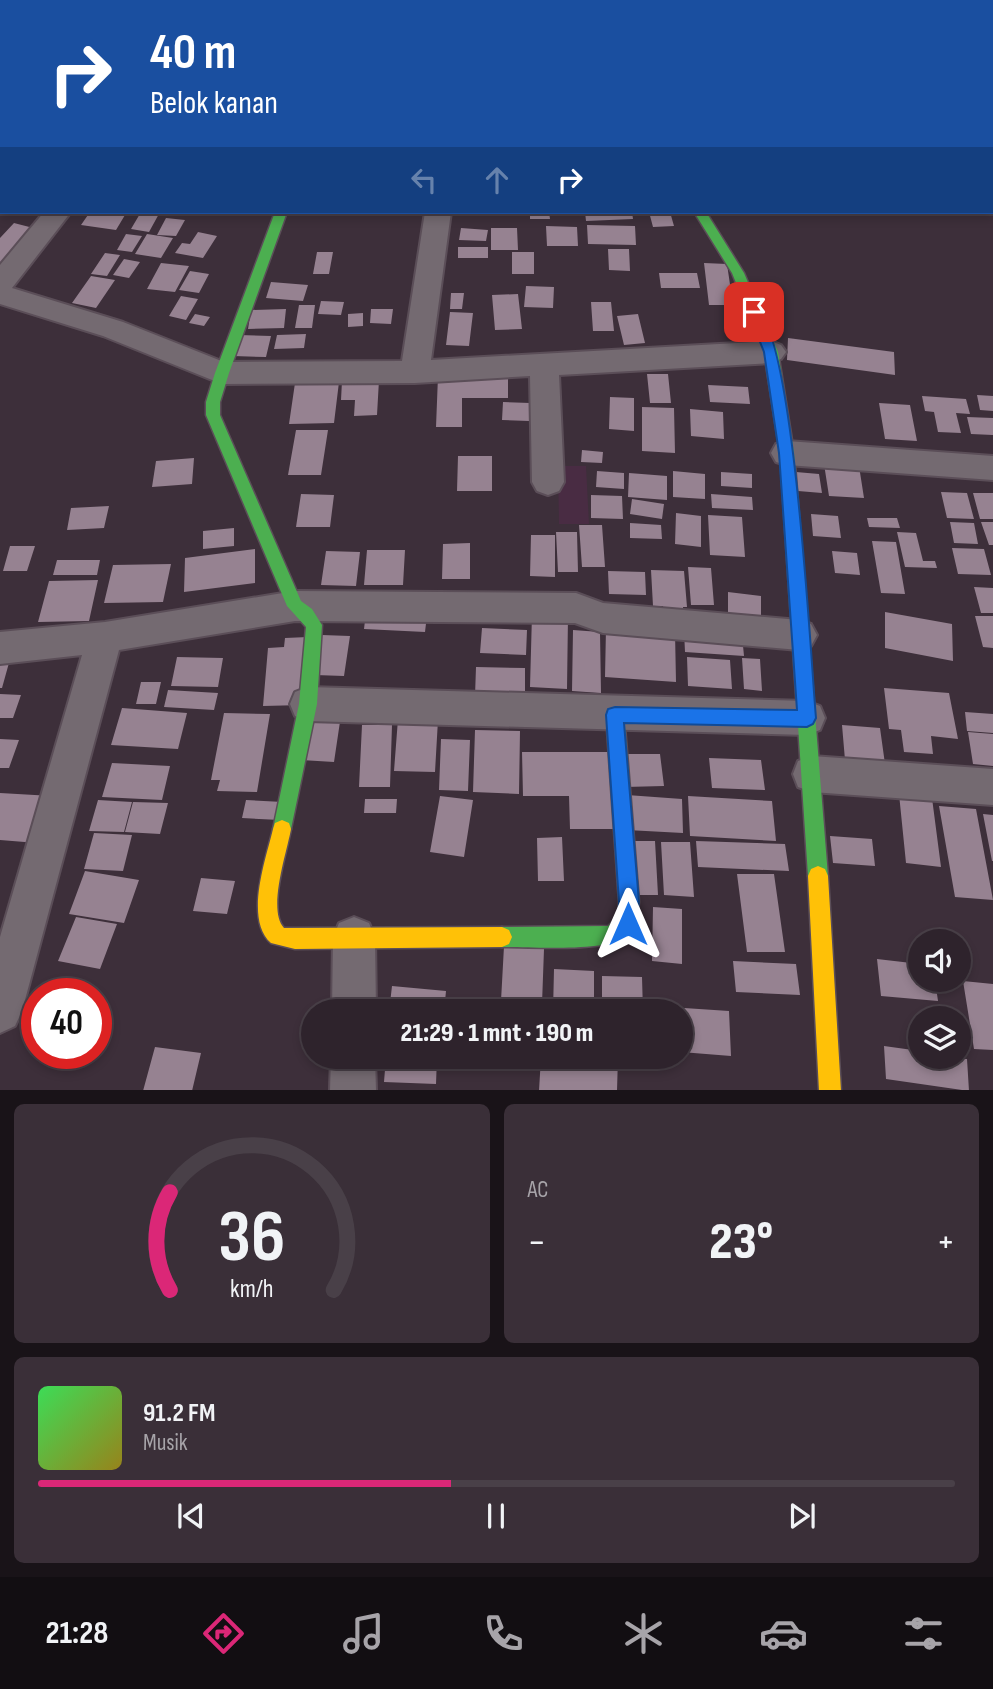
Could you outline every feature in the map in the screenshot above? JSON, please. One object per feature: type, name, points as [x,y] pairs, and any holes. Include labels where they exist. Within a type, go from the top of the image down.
[{"type":"street","points":[[0,284],[56,214]]},
{"type":"street","points":[[280,214],[213,402],[213,415],[218,430],[295,606],[306,614],[314,625],[308,704],[265,910],[266,923],[271,932],[285,939],[609,936],[622,932],[628,924],[629,902],[615,715]]},
{"type":"street","points":[[415,372],[438,214]]},
{"type":"street","points":[[702,214],[738,273],[771,352],[787,453],[799,635],[812,774],[830,1090]]},
{"type":"street","points":[[0,293],[113,328],[222,373],[415,372],[771,352]]},
{"type":"street","points":[[544,366],[548,482]]},
{"type":"street","points":[[787,453],[993,468]]},
{"type":"street","points":[[0,648],[105,637],[295,606],[576,608],[603,618],[799,635]]},
{"type":"street","points":[[0,1011],[105,637]]},
{"type":"street","points":[[308,704],[615,715],[807,718]]},
{"type":"street","points":[[812,774],[993,788]]},
{"type":"street","points":[[354,938],[354,999]]},
{"type":"street","points":[[353,1069],[353,1090]]},
{"type":"shaded area","points":[[558,466],[586,466],[589,524],[559,524]]},
{"type":"building","points":[[89,214],[125,215],[116,230],[81,225]]},
{"type":"building","points":[[140,214],[159,214],[149,232],[131,229]]},
{"type":"building","points":[[530,214],[549,214],[550,219],[530,219]]},
{"type":"building","points":[[585,214],[632,214],[633,219],[586,221]]},
{"type":"building","points":[[650,214],[671,214],[674,226],[653,227]]},
{"type":"building","points":[[166,218],[185,220],[176,236],[157,235]]},
{"type":"building","points":[[14,223],[41,230],[0,269],[0,238]]},
{"type":"building","points":[[587,225],[635,226],[636,245],[588,244]]},
{"type":"building","points":[[546,226],[577,227],[578,246],[547,246]]},
{"type":"building","points":[[461,228],[488,230],[486,241],[459,240]]},
{"type":"building","points":[[491,228],[517,228],[518,250],[491,250]]},
{"type":"building","points":[[198,232],[217,236],[203,258],[175,253],[182,243],[190,244]]},
{"type":"building","points":[[126,234],[142,236],[132,252],[117,250]]},
{"type":"building","points":[[147,234],[173,238],[161,258],[135,254]]},
{"type":"building","points":[[458,247],[488,247],[488,258],[458,258]]},
{"type":"building","points":[[608,249],[629,249],[630,271],[609,270]]},
{"type":"building","points":[[317,252],[333,252],[329,274],[313,274]]},
{"type":"building","points":[[512,252],[534,252],[534,274],[512,274]]},
{"type":"building","points":[[105,253],[120,255],[107,276],[91,274]]},
{"type":"building","points":[[124,259],[140,262],[129,278],[113,275]]},
{"type":"building","points":[[161,263],[189,266],[175,292],[147,289]]},
{"type":"building","points":[[704,263],[727,264],[733,305],[709,305]]},
{"type":"building","points":[[190,271],[209,274],[199,293],[179,290]]},
{"type":"building","points":[[659,273],[697,273],[700,288],[661,288]]},
{"type":"building","points":[[91,276],[115,280],[96,308],[72,303]]},
{"type":"building","points":[[271,282],[308,285],[303,301],[266,298]]},
{"type":"building","points":[[526,286],[554,287],[553,308],[524,307]]},
{"type":"building","points":[[451,293],[464,293],[462,309],[450,309]]},
{"type":"building","points":[[518,294],[522,329],[495,330],[492,295]]},
{"type":"building","points":[[181,296],[198,299],[186,320],[169,316]]},
{"type":"building","points":[[321,301],[344,302],[341,315],[318,314]]},
{"type":"building","points":[[591,302],[611,302],[614,331],[593,331]]},
{"type":"building","points":[[299,305],[315,305],[312,328],[295,328]]},
{"type":"building","points":[[286,309],[284,328],[248,329],[251,310]]},
{"type":"building","points":[[371,309],[393,309],[391,324],[370,323]]},
{"type":"building","points":[[450,312],[473,313],[469,346],[446,345]]},
{"type":"building","points":[[363,313],[363,326],[348,327],[348,314]]},
{"type":"building","points":[[195,314],[210,317],[204,326],[189,323]]},
{"type":"building","points":[[638,314],[645,343],[624,345],[617,316]]},
{"type":"building","points":[[306,334],[304,348],[274,349],[277,335]]},
{"type":"building","points":[[238,335],[271,336],[266,357],[233,356]]},
{"type":"building","points":[[788,338],[894,352],[895,375],[787,360]]},
{"type":"building","points":[[647,374],[668,374],[671,403],[650,403]]},
{"type":"building","points":[[508,375],[508,398],[462,398],[462,427],[436,427],[438,376]]},
{"type":"building","points":[[379,380],[377,415],[354,416],[355,400],[341,400],[342,381]]},
{"type":"building","points":[[339,382],[334,423],[289,424],[295,383]]},
{"type":"building","points":[[708,385],[748,387],[750,404],[710,402]]},
{"type":"building","points":[[977,395],[993,396],[993,411],[980,410]]},
{"type":"building","points":[[922,396],[966,399],[970,414],[956,413],[961,433],[938,432],[934,412],[925,411]]},
{"type":"building","points":[[610,397],[634,398],[634,431],[609,429]]},
{"type":"building","points":[[503,402],[530,403],[529,421],[502,420]]},
{"type":"building","points":[[879,403],[910,405],[917,441],[885,439]]},
{"type":"building","points":[[642,407],[674,408],[675,453],[642,451]]},
{"type":"building","points":[[690,409],[723,412],[724,439],[691,436]]},
{"type":"building","points":[[967,417],[993,418],[993,435],[971,434]]},
{"type":"building","points":[[296,430],[328,430],[321,475],[288,475]]},
{"type":"building","points":[[582,450],[603,452],[602,463],[581,462]]},
{"type":"building","points":[[458,456],[492,456],[492,491],[457,491]]},
{"type":"building","points":[[194,458],[192,484],[152,487],[156,461]]},
{"type":"building","points":[[824,464],[859,466],[864,498],[829,496]]},
{"type":"building","points":[[597,471],[624,473],[624,489],[596,487]]},
{"type":"building","points":[[673,471],[705,474],[705,499],[673,497]]},
{"type":"building","points":[[721,472],[752,474],[752,488],[721,486]]},
{"type":"building","points":[[796,472],[819,474],[822,493],[798,491]]},
{"type":"building","points":[[629,473],[667,476],[667,500],[628,497]]},
{"type":"building","points":[[941,492],[967,493],[974,519],[947,518]]},
{"type":"building","points":[[973,493],[993,493],[993,519],[980,519]]},
{"type":"building","points":[[301,494],[334,495],[330,527],[296,527]]},
{"type":"building","points":[[711,494],[752,497],[753,510],[712,508]]},
{"type":"building","points":[[591,495],[622,496],[623,519],[591,518]]},
{"type":"building","points":[[632,499],[664,504],[662,519],[630,514]]},
{"type":"building","points":[[109,506],[104,528],[67,530],[71,508]]},
{"type":"building","points":[[676,513],[701,516],[701,547],[675,544]]},
{"type":"building","points":[[811,514],[838,516],[841,538],[813,536]]},
{"type":"building","points":[[708,515],[742,517],[745,557],[710,555]]},
{"type":"building","points":[[867,518],[897,518],[900,528],[869,527]]},
{"type":"building","points":[[950,522],[974,523],[978,544],[954,543]]},
{"type":"building","points":[[981,522],[993,522],[993,545],[989,545]]},
{"type":"building","points":[[630,523],[661,525],[662,539],[630,538]]},
{"type":"building","points":[[579,525],[602,525],[605,567],[582,567]]},
{"type":"building","points":[[234,528],[234,546],[203,549],[203,531]]},
{"type":"building","points":[[556,532],[577,532],[578,572],[558,572]]},
{"type":"building","points":[[897,532],[916,533],[923,561],[935,561],[937,568],[905,567]]},
{"type":"building","points":[[531,535],[555,535],[555,577],[530,576]]},
{"type":"building","points":[[872,541],[896,542],[905,594],[881,593]]},
{"type":"building","points":[[470,543],[470,579],[442,579],[443,544]]},
{"type":"building","points":[[10,546],[35,546],[27,571],[3,571]]},
{"type":"building","points":[[952,548],[984,549],[991,575],[958,574]]},
{"type":"building","points":[[255,549],[255,583],[184,592],[185,558]]},
{"type":"building","points":[[367,550],[405,550],[403,585],[364,585]]},
{"type":"building","points":[[326,551],[360,552],[356,586],[321,585]]},
{"type":"building","points":[[832,551],[857,553],[860,575],[835,573]]},
{"type":"building","points":[[57,560],[100,560],[97,575],[53,575]]},
{"type":"building","points":[[171,564],[163,602],[104,603],[113,565]]},
{"type":"building","points":[[688,567],[711,568],[714,605],[691,605]]},
{"type":"building","points":[[651,570],[684,571],[687,607],[683,607],[684,621],[664,620],[663,606],[653,606]]},
{"type":"building","points":[[608,571],[645,572],[646,595],[609,594]]},
{"type":"building","points":[[98,580],[89,621],[38,622],[49,581]]},
{"type":"building","points":[[974,587],[993,588],[993,613],[981,613]]},
{"type":"building","points":[[728,592],[761,596],[761,629],[728,625]]},
{"type":"building","points":[[366,612],[427,615],[425,632],[364,629]]},
{"type":"building","points":[[885,612],[952,624],[953,661],[885,648]]},
{"type":"building","points":[[532,614],[568,616],[567,689],[530,687]]},
{"type":"building","points":[[975,616],[993,616],[993,648],[983,647]]},
{"type":"building","points":[[482,628],[527,630],[526,655],[480,653]]},
{"type":"building","points":[[606,628],[675,632],[676,682],[605,677]]},
{"type":"building","points":[[573,630],[600,632],[601,693],[572,691]]},
{"type":"building","points":[[684,631],[742,635],[744,656],[685,652]]},
{"type":"building","points":[[322,635],[350,636],[344,676],[315,675]]},
{"type":"building","points":[[308,637],[303,705],[263,706],[268,648],[284,647],[285,638]]},
{"type":"building","points":[[0,652],[12,652],[2,688],[0,688]]},
{"type":"building","points":[[177,657],[223,658],[218,687],[171,686]]},
{"type":"building","points":[[687,657],[730,660],[732,689],[688,686]]},
{"type":"building","points":[[742,658],[760,659],[762,691],[744,689]]},
{"type":"building","points":[[476,667],[525,668],[525,697],[475,696]]},
{"type":"building","points":[[141,682],[161,682],[156,704],[136,704]]},
{"type":"building","points":[[884,688],[949,693],[958,739],[931,736],[933,754],[904,752],[901,730],[889,729]]},
{"type":"building","points":[[168,690],[218,693],[214,710],[164,707]]},
{"type":"building","points":[[0,694],[21,695],[13,718],[0,718]]},
{"type":"building","points":[[122,708],[187,713],[178,749],[111,745]]},
{"type":"building","points":[[965,712],[993,714],[993,733],[967,731]]},
{"type":"building","points":[[224,713],[270,714],[257,792],[217,791],[220,780],[211,780]]},
{"type":"building","points":[[310,713],[341,715],[334,762],[301,760]]},
{"type":"building","points":[[398,719],[438,720],[435,772],[394,771]]},
{"type":"building","points":[[362,725],[392,725],[390,787],[359,787]]},
{"type":"building","points":[[842,725],[880,728],[885,764],[845,760]]},
{"type":"building","points":[[475,730],[520,731],[519,794],[473,792]]},
{"type":"building","points":[[968,732],[993,734],[993,766],[973,764]]},
{"type":"building","points":[[0,739],[19,740],[9,768],[0,768]]},
{"type":"building","points":[[441,739],[470,740],[468,791],[439,790]]},
{"type":"building","points":[[522,752],[612,752],[617,829],[570,829],[569,796],[523,796]]},
{"type":"building","points":[[622,754],[660,754],[664,786],[625,787]]},
{"type":"building","points":[[709,758],[761,760],[765,790],[712,788]]},
{"type":"building","points":[[112,763],[170,766],[162,800],[102,797]]},
{"type":"building","points":[[0,793],[52,796],[37,843],[0,840]]},
{"type":"building","points":[[899,794],[932,798],[941,867],[906,863]]},
{"type":"building","points":[[627,795],[682,799],[683,833],[627,830]]},
{"type":"building","points":[[440,796],[473,800],[464,857],[430,852]]},
{"type":"building","points":[[688,796],[772,801],[776,841],[690,836]]},
{"type":"building","points":[[365,799],[397,799],[396,813],[364,813]]},
{"type":"building","points":[[98,800],[132,802],[124,832],[89,831]]},
{"type":"building","points":[[246,800],[283,802],[280,820],[242,818]]},
{"type":"building","points":[[133,802],[168,803],[160,834],[125,832]]},
{"type":"building","points":[[939,806],[976,809],[993,900],[955,897]]},
{"type":"building","points":[[983,814],[993,815],[993,861],[992,861]]},
{"type":"building","points":[[94,833],[132,835],[123,871],[84,869]]},
{"type":"building","points":[[830,836],[872,839],[875,866],[833,863]]},
{"type":"building","points":[[562,837],[564,881],[538,881],[537,838]]},
{"type":"building","points":[[631,841],[655,841],[658,895],[633,895]]},
{"type":"building","points":[[696,841],[785,844],[789,871],[698,867]]},
{"type":"building","points":[[661,842],[690,842],[694,897],[664,895]]},
{"type":"building","points":[[85,871],[139,880],[124,923],[69,914]]},
{"type":"building","points":[[737,874],[774,874],[785,952],[747,952]]},
{"type":"building","points":[[201,878],[235,881],[227,914],[193,911]]},
{"type":"building","points":[[653,907],[682,909],[682,964],[652,961]]},
{"type":"building","points":[[76,917],[117,924],[100,969],[58,961]]},
{"type":"building","points":[[504,946],[544,949],[542,999],[501,999]]},
{"type":"building","points":[[877,959],[908,963],[908,992],[937,992],[938,1001],[881,996]]},
{"type":"building","points":[[733,961],[796,964],[800,995],[736,992]]},
{"type":"building","points":[[554,969],[594,971],[594,999],[553,999]]},
{"type":"building","points":[[602,976],[642,977],[643,999],[602,999]]},
{"type":"building","points":[[971,982],[993,984],[993,1050],[974,1049],[971,1006],[967,1006],[965,992],[971,992]]},
{"type":"building","points":[[392,986],[446,991],[445,999],[390,999]]},
{"type":"building","points":[[693,1009],[729,1011],[731,1056],[693,1053]]},
{"type":"building","points":[[884,1046],[908,1049],[908,1069],[968,1069],[969,1090],[886,1079]]},
{"type":"building","points":[[155,1047],[201,1053],[192,1090],[143,1090]]},
{"type":"building","points":[[385,1069],[437,1069],[436,1084],[384,1082]]},
{"type":"building","points":[[540,1069],[618,1069],[617,1090],[539,1090]]},
{"type":"traffic: fast","points":[[280,214],[222,373],[213,402],[213,415],[295,606],[306,614],[314,625],[308,704],[282,829]]},
{"type":"traffic: fast","points":[[701,214],[738,273],[771,352],[787,453],[818,876]]},
{"type":"traffic: fast","points":[[502,937],[609,936],[625,923],[629,902],[615,715]]},
{"type":"traffic: slow","points":[[282,829],[268,900],[270,926],[278,936],[295,939],[502,937]]},
{"type":"traffic: slow","points":[[818,876],[830,1090]]},
{"type":"route","points":[[628,924],[629,902],[615,715],[807,718],[787,453],[771,352],[754,312]]}]
